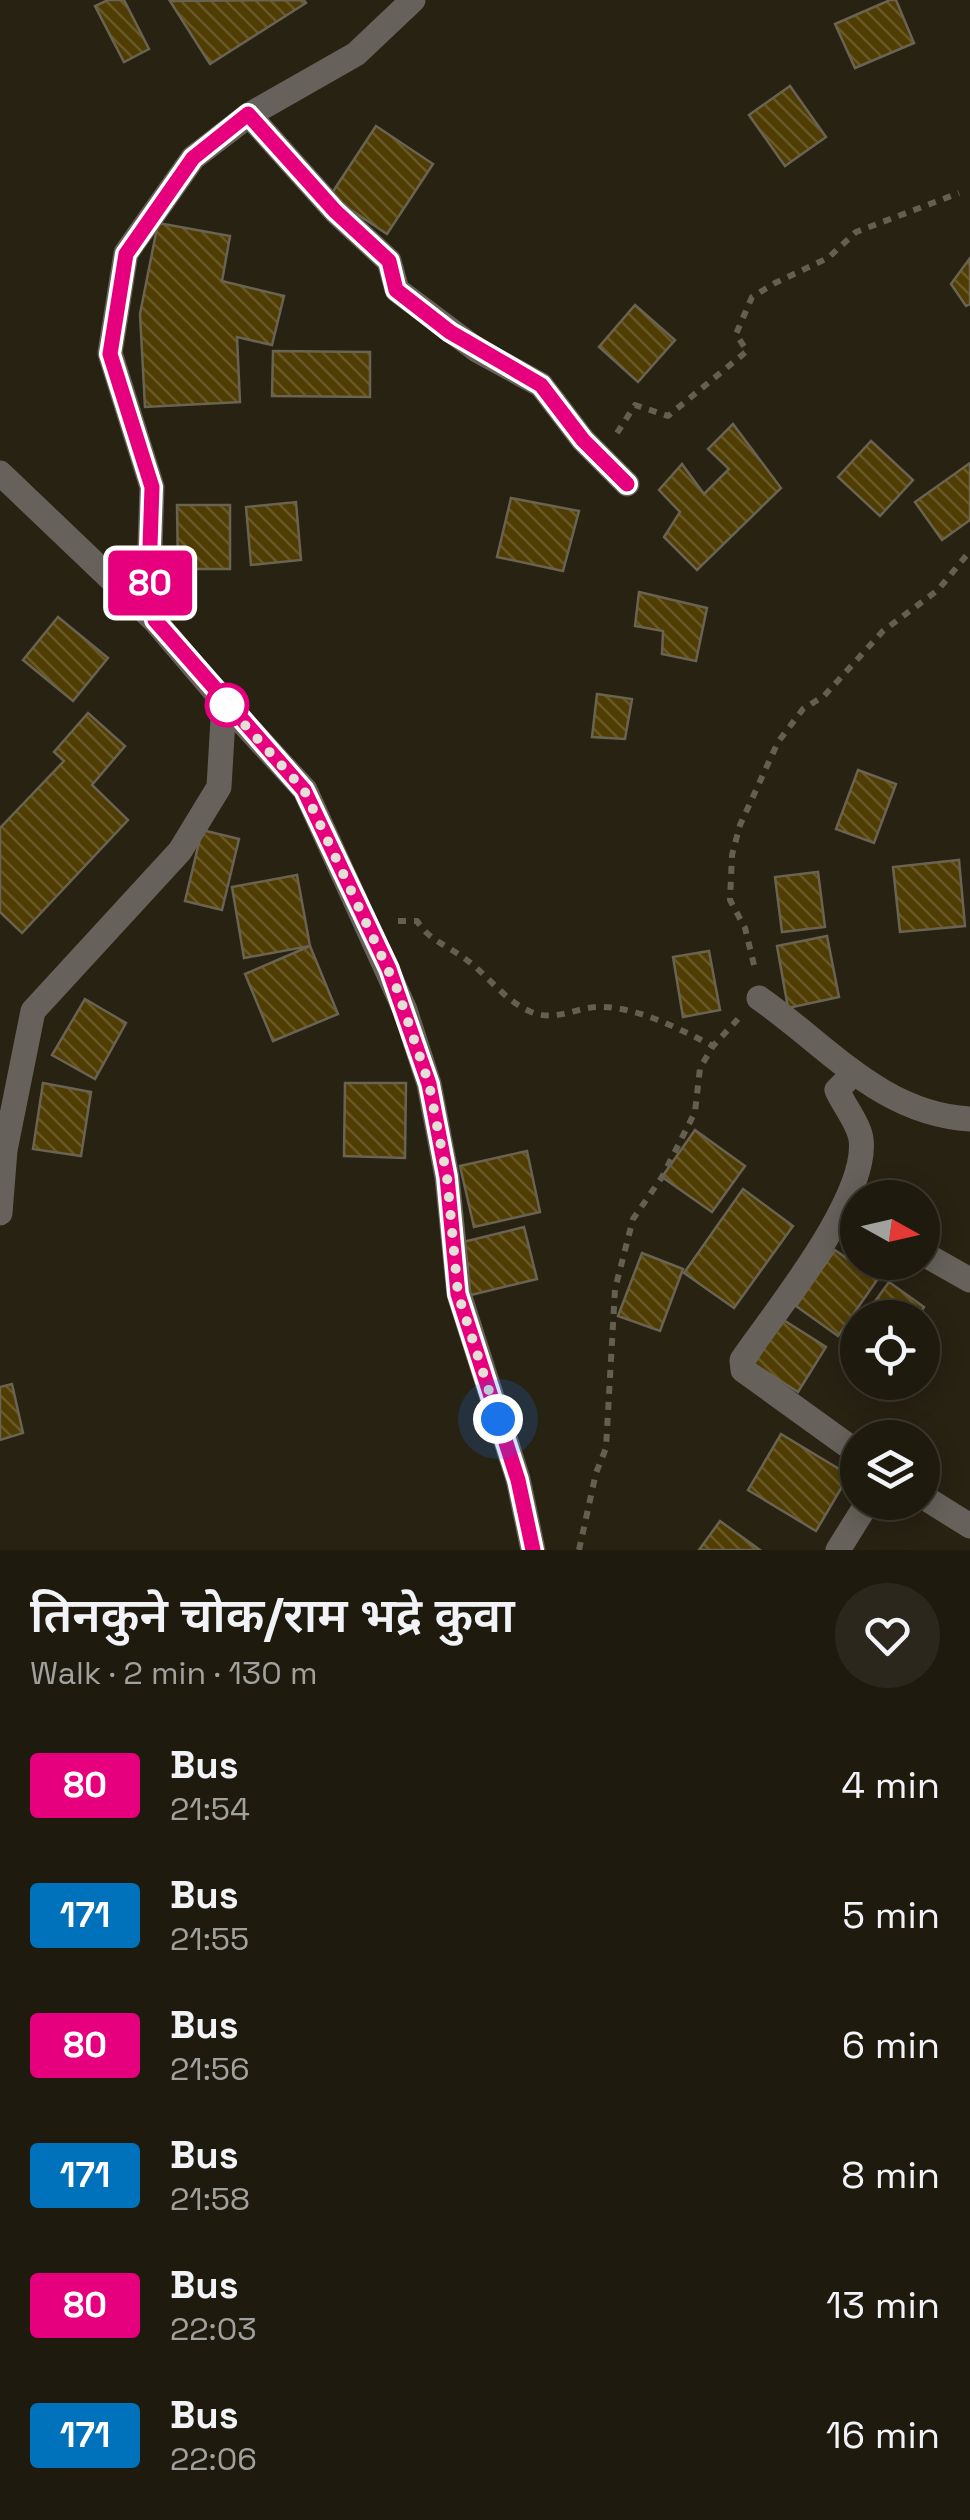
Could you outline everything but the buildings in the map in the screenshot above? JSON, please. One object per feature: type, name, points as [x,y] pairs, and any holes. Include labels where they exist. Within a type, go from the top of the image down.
[{"type":"street","points":[[155,620],[149,576],[152,487],[110,354],[126,254],[193,158],[248,114],[356,54],[413,0]]},
{"type":"street","points":[[248,114],[335,211],[380,250],[389,261],[396,290],[450,332],[541,385],[600,460],[627,484]]},
{"type":"street","points":[[0,473],[155,620],[304,790],[372,932],[429,1084],[447,1177],[458,1294],[518,1480],[533,1550]]},
{"type":"street","points":[[0,1213],[2,1149],[34,1011],[180,852],[219,787],[224,702]]},
{"type":"street","points":[[759,998],[854,1072],[911,1110],[970,1119]]},
{"type":"street","points":[[854,1072],[836,1090],[861,1138],[854,1180]]},
{"type":"street","points":[[840,1224],[742,1360],[743,1370],[840,1439]]},
{"type":"street","points":[[940,1263],[970,1280]]},
{"type":"street","points":[[940,1507],[970,1526]]},
{"type":"street","points":[[838,1550],[857,1520]]},
{"type":"path","points":[[600,460],[635,405],[668,416],[747,351],[736,334],[752,298],[828,258],[856,232],[959,193]]},
{"type":"path","points":[[579,1550],[596,1473],[606,1448],[614,1288],[633,1218],[662,1178],[695,1112],[700,1068],[713,1046],[759,998],[745,928],[730,900],[732,855],[740,825],[778,742],[803,709],[824,696],[883,631],[938,590],[970,551]]},
{"type":"path","points":[[372,932],[393,922],[417,921],[428,938],[461,955],[512,1002],[533,1013],[556,1018],[601,1006],[630,1011],[713,1046]]},
{"type":"bus line","name":"80","points":[[533,1550],[518,1480],[458,1294],[447,1177],[429,1084],[389,969],[304,790],[155,620],[149,576],[152,487],[110,354],[126,254],[193,158],[248,114],[293,159],[335,211],[389,261],[396,290],[450,332],[541,385],[600,460],[627,484]]},
{"type":"route","points":[[227,705],[224,702],[304,790],[397,989],[429,1084],[447,1177],[458,1294],[498,1419]]}]
